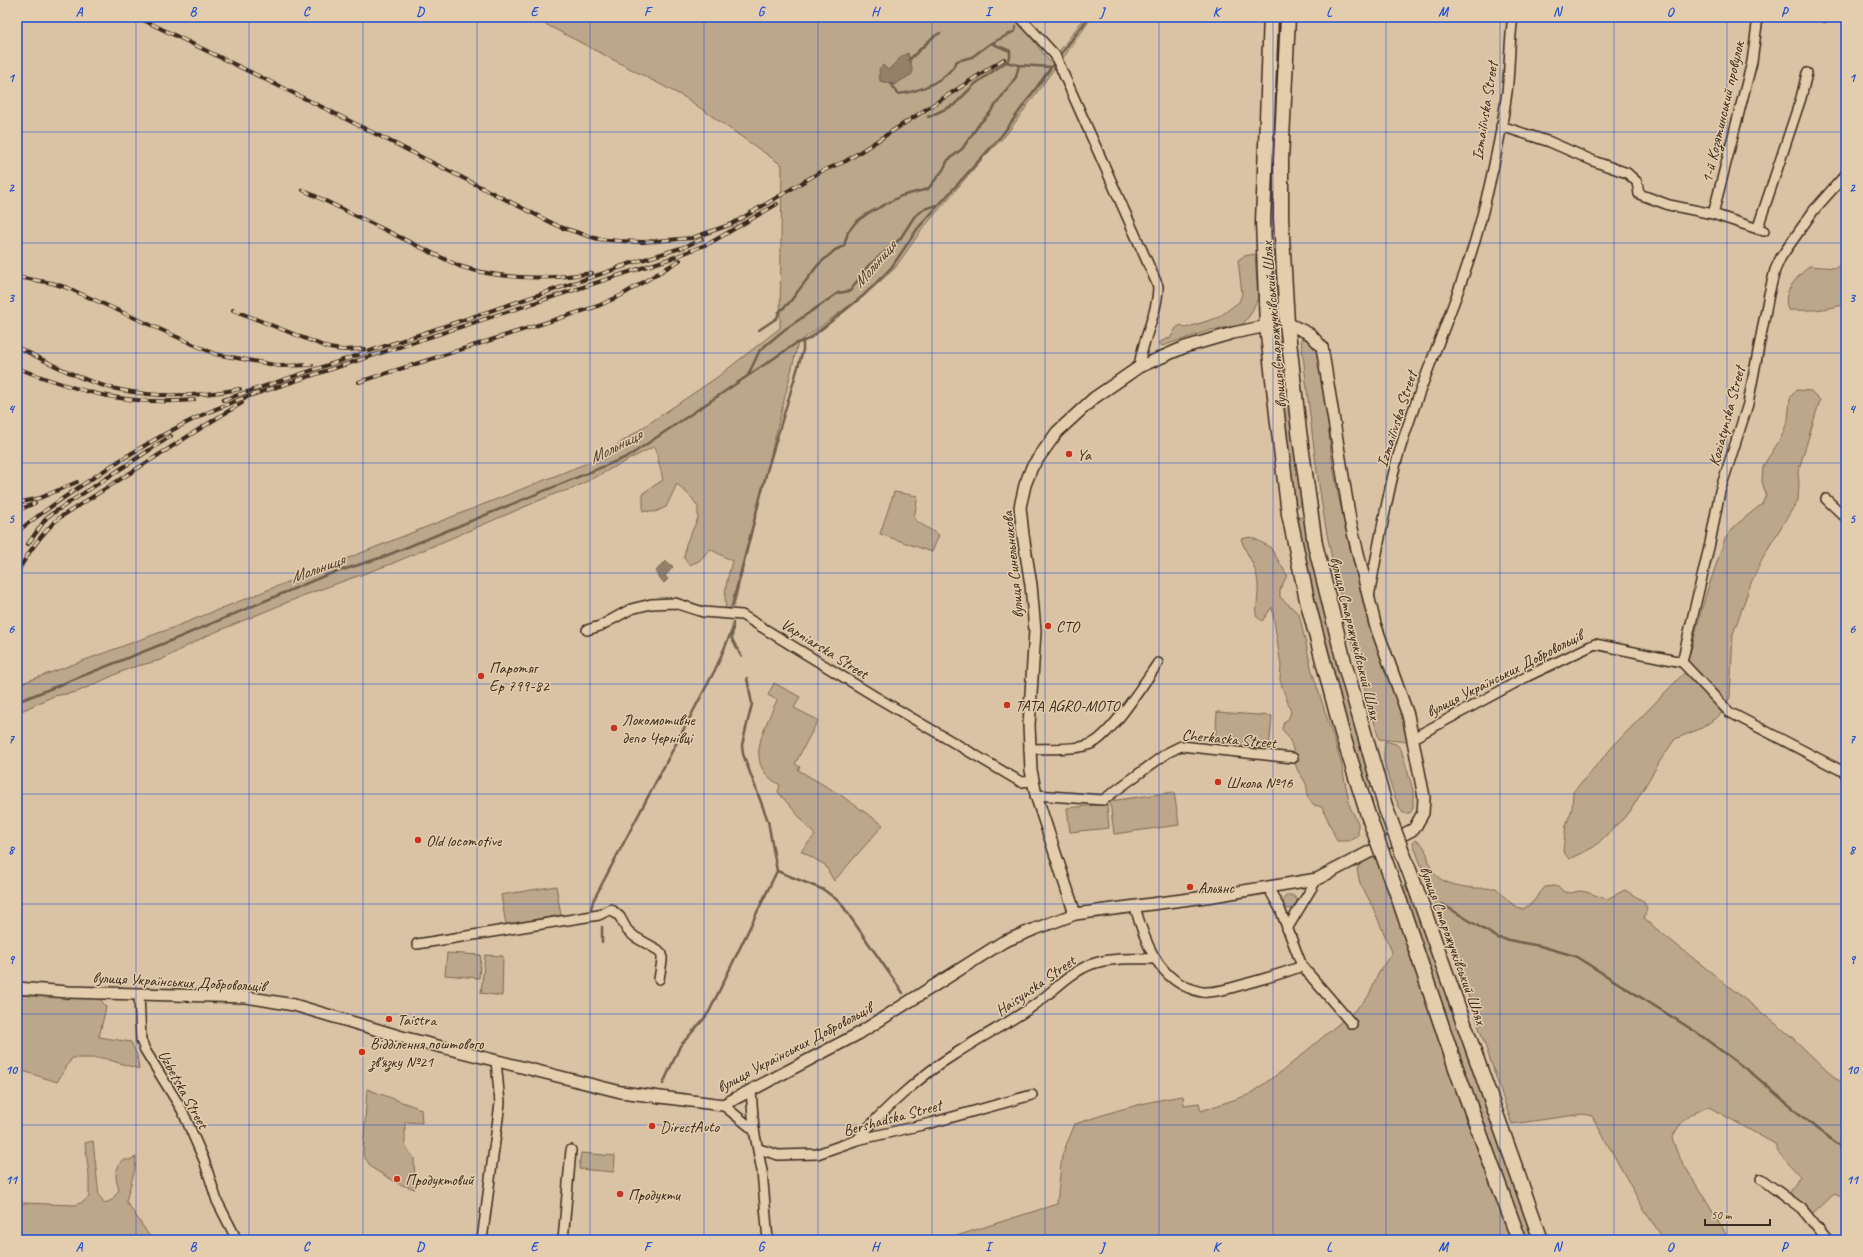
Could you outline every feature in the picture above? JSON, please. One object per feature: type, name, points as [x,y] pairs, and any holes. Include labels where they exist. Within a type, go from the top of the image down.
[{"type":"main road","name":"вулиця Старожучківський Шлях","points":[[1271,17],[1264,160],[1263,221],[1267,326],[1289,514],[1307,600],[1342,733],[1368,815],[1398,896],[1458,1074],[1519,1240]]},
{"type":"main road","name":"вулиця Старожучківський Шлях","points":[[1288,17],[1280,160],[1281,218],[1287,323],[1309,510],[1315,544],[1331,612],[1381,793],[1541,1240]]},
{"type":"main road","points":[[1264,160],[1280,160]]},
{"type":"main road","points":[[1289,514],[1309,510]]},
{"type":"main road","points":[[1363,799],[1381,793]]},
{"type":"street","points":[[1020,17],[1055,55],[1158,286],[1158,300],[1142,345],[1139,367]]},
{"type":"street","name":"Izmailivska Street","points":[[1414,829],[1423,813],[1424,797],[1413,738],[1408,715],[1375,624],[1369,597],[1396,464],[1420,391],[1461,282],[1475,238],[1501,126],[1507,91],[1510,36],[1513,17]]},
{"type":"street","name":"1-й Козятинський провулок","points":[[1713,214],[1752,62],[1758,17]]},
{"type":"street","points":[[1501,126],[1550,142],[1596,162],[1627,173],[1637,182],[1639,194],[1669,205],[1713,214],[1761,229],[1801,98],[1807,73]]},
{"type":"street","name":"Koziatynska Street","points":[[1682,662],[1710,543],[1720,491],[1748,404],[1775,270],[1781,257],[1814,210],[1846,174]]},
{"type":"street","points":[[1287,323],[1310,334],[1322,347],[1350,520],[1369,597]]},
{"type":"street","name":"вулиця Синельникова","points":[[1074,914],[1036,795],[1029,749],[1030,688],[1035,631],[1032,585],[1022,535],[1020,507],[1025,485],[1032,466],[1057,432],[1094,398],[1139,367],[1185,347],[1233,333],[1267,326]]},
{"type":"street","points":[[1826,499],[1846,518]]},
{"type":"street","name":"Vapniarska Street","points":[[587,630],[600,626],[631,609],[651,604],[675,603],[704,612],[742,616],[869,693],[1021,782],[1033,781]]},
{"type":"street","name":"вулиця Українських Добровольців","points":[[1413,738],[1528,676],[1595,644],[1682,662]]},
{"type":"street","points":[[1682,662],[1729,712],[1846,773]]},
{"type":"street","points":[[1029,749],[1063,748],[1092,744],[1102,736],[1131,701],[1158,663]]},
{"type":"street","name":"Cherkaska Street","points":[[1036,795],[1103,800],[1167,753],[1181,746],[1293,758]]},
{"type":"street","name":"вулиця Українських Добровольців","points":[[17,988],[68,992],[246,997],[294,1005],[402,1037],[621,1092],[724,1105],[858,1034],[1003,942],[1074,914],[1135,907],[1317,879],[1414,829]]},
{"type":"street","points":[[1288,929],[1317,879]]},
{"type":"street","points":[[1268,887],[1288,929],[1302,966],[1352,1024]]},
{"type":"street","points":[[1135,907],[1142,932],[1156,959],[1173,979],[1180,984],[1206,993],[1228,989],[1302,966]]},
{"type":"street","points":[[417,944],[599,915],[611,910],[620,917],[627,930],[634,937],[658,950],[662,954],[659,979]]},
{"type":"street","name":"Haisynska Street","points":[[857,1140],[875,1118],[945,1060],[1006,1025],[1035,1005],[1076,973],[1091,964],[1105,960],[1156,959]]},
{"type":"street","name":"Uzbetska Street","points":[[139,994],[141,1040],[182,1110],[204,1160],[217,1201],[237,1240]]},
{"type":"street","points":[[482,1240],[500,1103],[496,1061]]},
{"type":"street","points":[[751,1090],[754,1130],[759,1149],[768,1240]]},
{"type":"street","name":"Bershadska Street","points":[[759,1149],[778,1155],[817,1154],[857,1140],[931,1123],[1032,1095]]},
{"type":"street","points":[[724,1105],[754,1130]]},
{"type":"street","points":[[563,1240],[571,1150]]},
{"type":"street","points":[[1761,1179],[1802,1209],[1827,1240]]},
{"type":"shaded area","points":[[532,17],[1016,17],[1048,60],[1056,66],[1006,135],[984,157],[923,228],[895,268],[873,288],[798,343],[734,606],[726,609],[725,603],[726,585],[732,561],[710,549],[699,561],[689,565],[684,558],[686,544],[698,518],[698,507],[692,498],[677,484],[666,507],[655,512],[643,511],[643,493],[663,480],[655,446],[572,489],[557,493],[391,564],[305,595],[206,636],[161,660],[130,668],[77,692],[54,696],[17,713],[17,685],[172,628],[595,460],[716,378],[780,328],[782,165],[686,98]]},
{"type":"shaded area","points":[[1085,17],[1092,17],[1061,61],[1058,53]]},
{"type":"shaded area","points":[[1267,17],[1281,17],[1278,153],[1272,155]]},
{"type":"shaded area","points":[[908,53],[912,74],[894,85],[880,81],[879,69],[883,65],[888,70],[902,56]]},
{"type":"shaded area","points":[[1273,165],[1277,168],[1303,504],[1298,507],[1293,507],[1273,326],[1268,166]]},
{"type":"shaded area","points":[[1255,254],[1258,298],[1250,315],[1242,325],[1211,330],[1162,346],[1158,343],[1171,337],[1176,328],[1181,325],[1186,328],[1219,317],[1239,302],[1242,294],[1238,260],[1244,256]]},
{"type":"shaded area","points":[[1846,259],[1846,304],[1817,310],[1788,310],[1786,303],[1788,291],[1795,280],[1809,266],[1836,268]]},
{"type":"shaded area","points":[[1301,339],[1306,339],[1318,352],[1325,391],[1331,453],[1338,495],[1372,626],[1400,704],[1408,742],[1379,739],[1351,637],[1327,534],[1312,436]]},
{"type":"shaded area","points":[[1796,390],[1811,391],[1820,400],[1798,472],[1798,500],[1764,555],[1751,583],[1733,634],[1730,697],[1721,714],[1702,728],[1675,739],[1629,813],[1594,847],[1569,859],[1563,851],[1566,825],[1572,809],[1573,792],[1616,743],[1685,672],[1706,594],[1725,539],[1736,525],[1762,504],[1766,495],[1762,481],[1763,466],[1781,438],[1788,420],[1790,398]]},
{"type":"shaded area","points":[[894,492],[918,496],[914,518],[916,521],[939,535],[932,552],[880,534]]},
{"type":"shaded area","points":[[1297,517],[1305,518],[1373,783],[1372,787],[1368,788],[1363,786],[1330,669],[1294,519]]},
{"type":"shaded area","points":[[1251,537],[1270,547],[1287,575],[1280,590],[1280,597],[1299,614],[1312,671],[1341,762],[1350,807],[1358,823],[1358,836],[1349,841],[1337,841],[1322,807],[1314,805],[1307,797],[1307,786],[1295,763],[1294,752],[1289,738],[1282,729],[1284,722],[1289,718],[1291,712],[1280,680],[1281,666],[1272,607],[1262,621],[1256,616],[1258,592],[1256,573],[1241,539]]},
{"type":"shaded area","points":[[666,560],[673,567],[665,576],[668,579],[664,583],[655,572]]},
{"type":"shaded area","points":[[774,683],[800,697],[794,708],[818,720],[795,764],[800,767],[798,770],[839,794],[883,825],[834,881],[825,865],[801,851],[815,835],[778,792],[780,785],[765,773],[761,765],[759,746],[765,727],[777,700],[768,695]]},
{"type":"shaded area","points":[[1217,712],[1272,716],[1269,749],[1215,745]]},
{"type":"shaded area","points":[[1385,741],[1396,744],[1401,749],[1413,790],[1413,808],[1410,813],[1403,813],[1397,803],[1384,760]]},
{"type":"shaded area","points":[[1174,792],[1179,825],[1114,834],[1110,801]]},
{"type":"shaded area","points":[[1107,804],[1109,828],[1070,832],[1067,808]]},
{"type":"shaded area","points":[[1415,840],[1420,842],[1423,846],[1434,873],[1439,878],[1454,885],[1496,888],[1511,903],[1523,909],[1532,903],[1545,887],[1555,886],[1564,892],[1586,892],[1607,899],[1625,890],[1643,901],[1647,908],[1644,919],[1791,1036],[1827,1071],[1846,1086],[1846,1198],[1834,1193],[1812,1214],[1789,1194],[1800,1176],[1778,1152],[1775,1144],[1709,1107],[1691,1114],[1679,1127],[1672,1138],[1678,1155],[1730,1240],[1662,1240],[1661,1235],[1644,1210],[1592,1116],[1583,1114],[1512,1124],[1467,992],[1413,843]]},
{"type":"shaded area","points":[[1372,857],[1380,863],[1511,1240],[947,1240],[1057,1204],[1062,1155],[1075,1124],[1129,1107],[1169,1098],[1183,1096],[1184,1105],[1199,1103],[1201,1111],[1248,1095],[1285,1069],[1355,1010],[1368,997],[1377,976],[1392,952],[1371,903],[1360,883],[1357,869],[1361,863]]},
{"type":"shaded area","points":[[556,886],[561,915],[506,925],[501,895]]},
{"type":"shaded area","points":[[1402,887],[1409,887],[1536,1240],[1525,1240],[1400,891]]},
{"type":"shaded area","points":[[1287,895],[1293,895],[1297,899],[1297,905],[1293,909],[1287,909],[1283,905],[1283,899]]},
{"type":"shaded area","points":[[447,953],[481,955],[479,978],[445,975]]},
{"type":"shaded area","points":[[485,955],[503,956],[502,996],[481,993]]},
{"type":"shaded area","points":[[33,994],[98,996],[106,1007],[99,1037],[131,1042],[137,1055],[139,1069],[103,1058],[72,1058],[57,1082],[17,1069],[17,996]]},
{"type":"shaded area","points":[[367,1089],[421,1109],[422,1123],[405,1122],[405,1146],[414,1158],[415,1189],[399,1184],[372,1168],[363,1155]]},
{"type":"shaded area","points":[[93,1141],[99,1196],[105,1203],[112,1200],[119,1190],[116,1175],[122,1160],[129,1160],[136,1157],[135,1169],[126,1201],[152,1240],[17,1240],[17,1204],[75,1205],[83,1202],[89,1197],[89,1175],[85,1143]]},
{"type":"shaded area","points":[[581,1153],[615,1156],[614,1172],[579,1169]]},
{"type":"waterway","name":"Мольниця","points":[[1058,58],[1089,17]]},
{"type":"waterway","points":[[992,43],[1015,31],[1016,27]]},
{"type":"waterway","points":[[909,60],[933,37],[940,33]]},
{"type":"waterway","points":[[891,83],[897,94],[914,91],[939,80],[957,61],[972,57],[991,43],[1010,51],[1010,57],[1006,62],[975,84],[954,105],[928,117]]},
{"type":"waterway","points":[[1006,62],[1019,65],[1051,67]]},
{"type":"waterway","name":"Мольниця","points":[[17,702],[175,639],[324,576],[383,557],[629,456],[795,344],[809,339],[863,296],[891,268],[918,228],[1002,135],[1055,62]]},
{"type":"waterway","points":[[759,330],[777,318],[779,312],[789,303],[818,265],[835,250],[844,246],[848,232],[856,222],[867,214],[901,196],[928,189],[943,170],[948,160],[962,149],[980,123],[989,114],[1016,77],[1019,65]]},
{"type":"waterway","points":[[748,375],[760,350],[784,330],[838,293],[850,291],[868,266],[900,239],[914,217],[924,209],[937,205]]},
{"type":"waterway","points":[[732,606],[767,471],[803,350],[803,341]]},
{"type":"waterway","points":[[733,623],[732,639],[741,656]]},
{"type":"waterway","points":[[591,909],[593,901],[716,668],[733,628]]},
{"type":"waterway","points":[[663,1084],[680,1046],[709,1012],[777,871],[768,821],[743,754],[742,745],[752,704],[747,678]]},
{"type":"waterway","points":[[777,871],[824,890],[840,902],[903,993]]},
{"type":"waterway","points":[[1442,904],[1498,938],[1540,946],[1575,956],[1696,1032],[1754,1075],[1817,1129],[1846,1151]]},
{"type":"waterway","points":[[602,927],[602,942]]},
{"type":"railway","points":[[137,17],[320,106],[560,227],[598,239],[619,241],[643,242],[692,238],[732,224],[820,172],[846,161],[1004,59]]},
{"type":"railway","points":[[303,190],[459,266],[475,271],[508,276],[541,278],[592,273]]},
{"type":"railway","points":[[17,532],[63,498],[128,455],[179,426],[214,410],[252,395],[672,258],[710,243],[777,204]]},
{"type":"railway","points":[[619,267],[684,247],[702,239]]},
{"type":"railway","points":[[359,382],[598,306],[622,295],[680,260]]},
{"type":"railway","points":[[223,400],[625,266]]},
{"type":"railway","points":[[17,277],[52,283],[68,288],[215,354],[280,366],[312,365]]},
{"type":"railway","points":[[233,310],[329,348],[342,350],[364,349]]},
{"type":"railway","points":[[17,347],[81,378],[108,387],[135,393],[196,395],[240,389]]},
{"type":"railway","points":[[17,368],[62,384],[125,399],[147,401],[194,400]]},
{"type":"railway","points":[[17,573],[36,543],[59,518],[242,403]]},
{"type":"railway","points":[[28,544],[47,517],[171,436]]},
{"type":"railway","points":[[17,503],[40,498],[77,482]]},
{"type":"railway","points":[[17,511],[35,503]]},
{"type":"place","name":"Ya","points":[[1069,454]]},
{"type":"place","name":"СТО","points":[[1048,626]]},
{"type":"place","name":"Паротяг Ер 799-82","points":[[481,676]]},
{"type":"place","name":"TATA AGRO-MOTO","points":[[1007,705]]},
{"type":"place","name":"Локомотивне депо Чернівці","points":[[614,728]]},
{"type":"place","name":"Школа №16","points":[[1218,782]]},
{"type":"place","name":"Old locomotive","points":[[418,840]]},
{"type":"place","name":"Альянс","points":[[1190,887]]},
{"type":"place","name":"Taistra","points":[[389,1019]]},
{"type":"place","name":"Відділення поштового зв'язку №21","points":[[362,1052]]},
{"type":"place","name":"DirectAuto","points":[[652,1126]]},
{"type":"place","name":"Продуктовий","points":[[397,1179]]},
{"type":"place","name":"Продукти","points":[[620,1194]]}]
